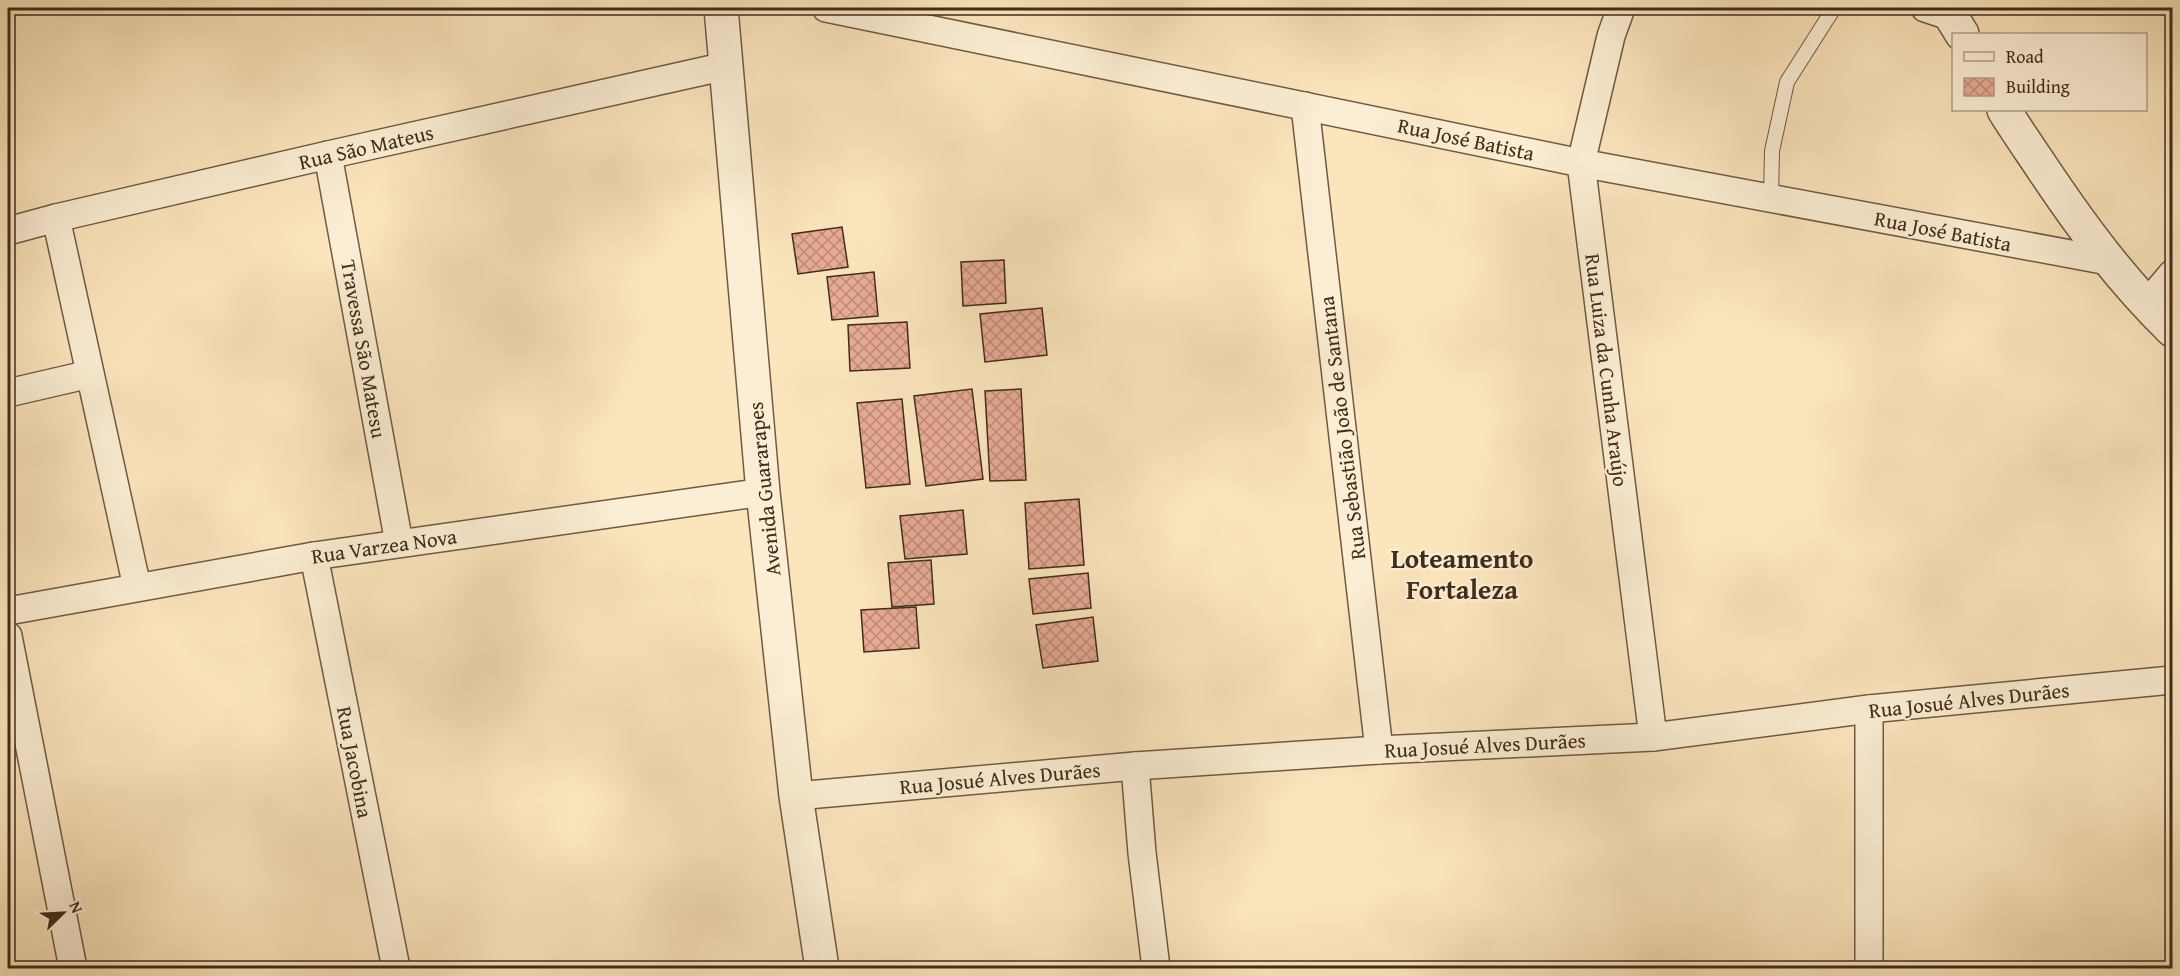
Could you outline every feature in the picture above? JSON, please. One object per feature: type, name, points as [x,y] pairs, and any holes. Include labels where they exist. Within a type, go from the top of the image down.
[{"type":"street","name":"Avenida Guararapes","points":[[721,8],[763,492],[796,796],[822,969]]},
{"type":"street","name":"Rua José Batista","points":[[826,8],[1581,163],[2108,261]]},
{"type":"street","name":"Rua Luiza da Cunha Araújo","points":[[1621,8],[1611,36],[1581,163],[1653,737]]},
{"type":"street","name":"Rua São Mateus","points":[[9,226],[56,218],[726,66]]},
{"type":"street","name":"Rua Sebastião João de Santana","points":[[1305,106],[1379,750]]},
{"type":"street","points":[[2005,111],[2108,261],[2146,305],[2172,330]]},
{"type":"street","name":"Travessa São Matesu","points":[[328,155],[399,543]]},
{"type":"street","points":[[56,218],[136,587]]},
{"type":"street","points":[[2146,305],[2172,274]]},
{"type":"street","points":[[8,393],[90,374]]},
{"type":"street","name":"Rua Varzea Nova","points":[[8,611],[314,556],[763,492]]},
{"type":"street","name":"Rua Jacobina","points":[[314,556],[396,969]]},
{"type":"street","points":[[8,636],[73,969]]},
{"type":"street","name":"Rua Josué Alves Durães","points":[[796,796],[1135,766],[1379,750],[1653,737],[1869,709],[2172,680]]},
{"type":"street","points":[[1869,709],[1869,969]]},
{"type":"street","points":[[1135,766],[1142,853],[1156,969]]},
{"type":"lane","points":[[1771,198],[1772,151],[1786,82],[1834,8]]},
{"type":"building","points":[[842,227],[848,267],[798,274],[792,234]]},
{"type":"building","points":[[1004,260],[1006,303],[963,306],[961,262]]},
{"type":"building","points":[[874,272],[878,316],[832,320],[827,277]]},
{"type":"building","points":[[1042,308],[1047,355],[985,362],[980,314]]},
{"type":"building","points":[[907,322],[910,368],[850,371],[848,325]]},
{"type":"building","points":[[972,389],[983,479],[926,486],[914,396]]},
{"type":"building","points":[[1021,389],[1026,480],[990,481],[985,391]]},
{"type":"building","points":[[902,399],[910,484],[866,488],[857,403]]},
{"type":"building","points":[[1079,499],[1084,565],[1029,569],[1025,503]]},
{"type":"building","points":[[963,510],[967,554],[905,559],[900,516]]},
{"type":"building","points":[[931,560],[934,604],[892,607],[888,563]]},
{"type":"building","points":[[1088,573],[1091,608],[1033,614],[1029,579]]},
{"type":"building","points":[[916,607],[919,648],[864,652],[861,610]]},
{"type":"building","points":[[1093,617],[1098,661],[1043,668],[1036,625]]},
{"type":"district","name":"Loteamento Fortaleza","points":[[1462,574]]}]
